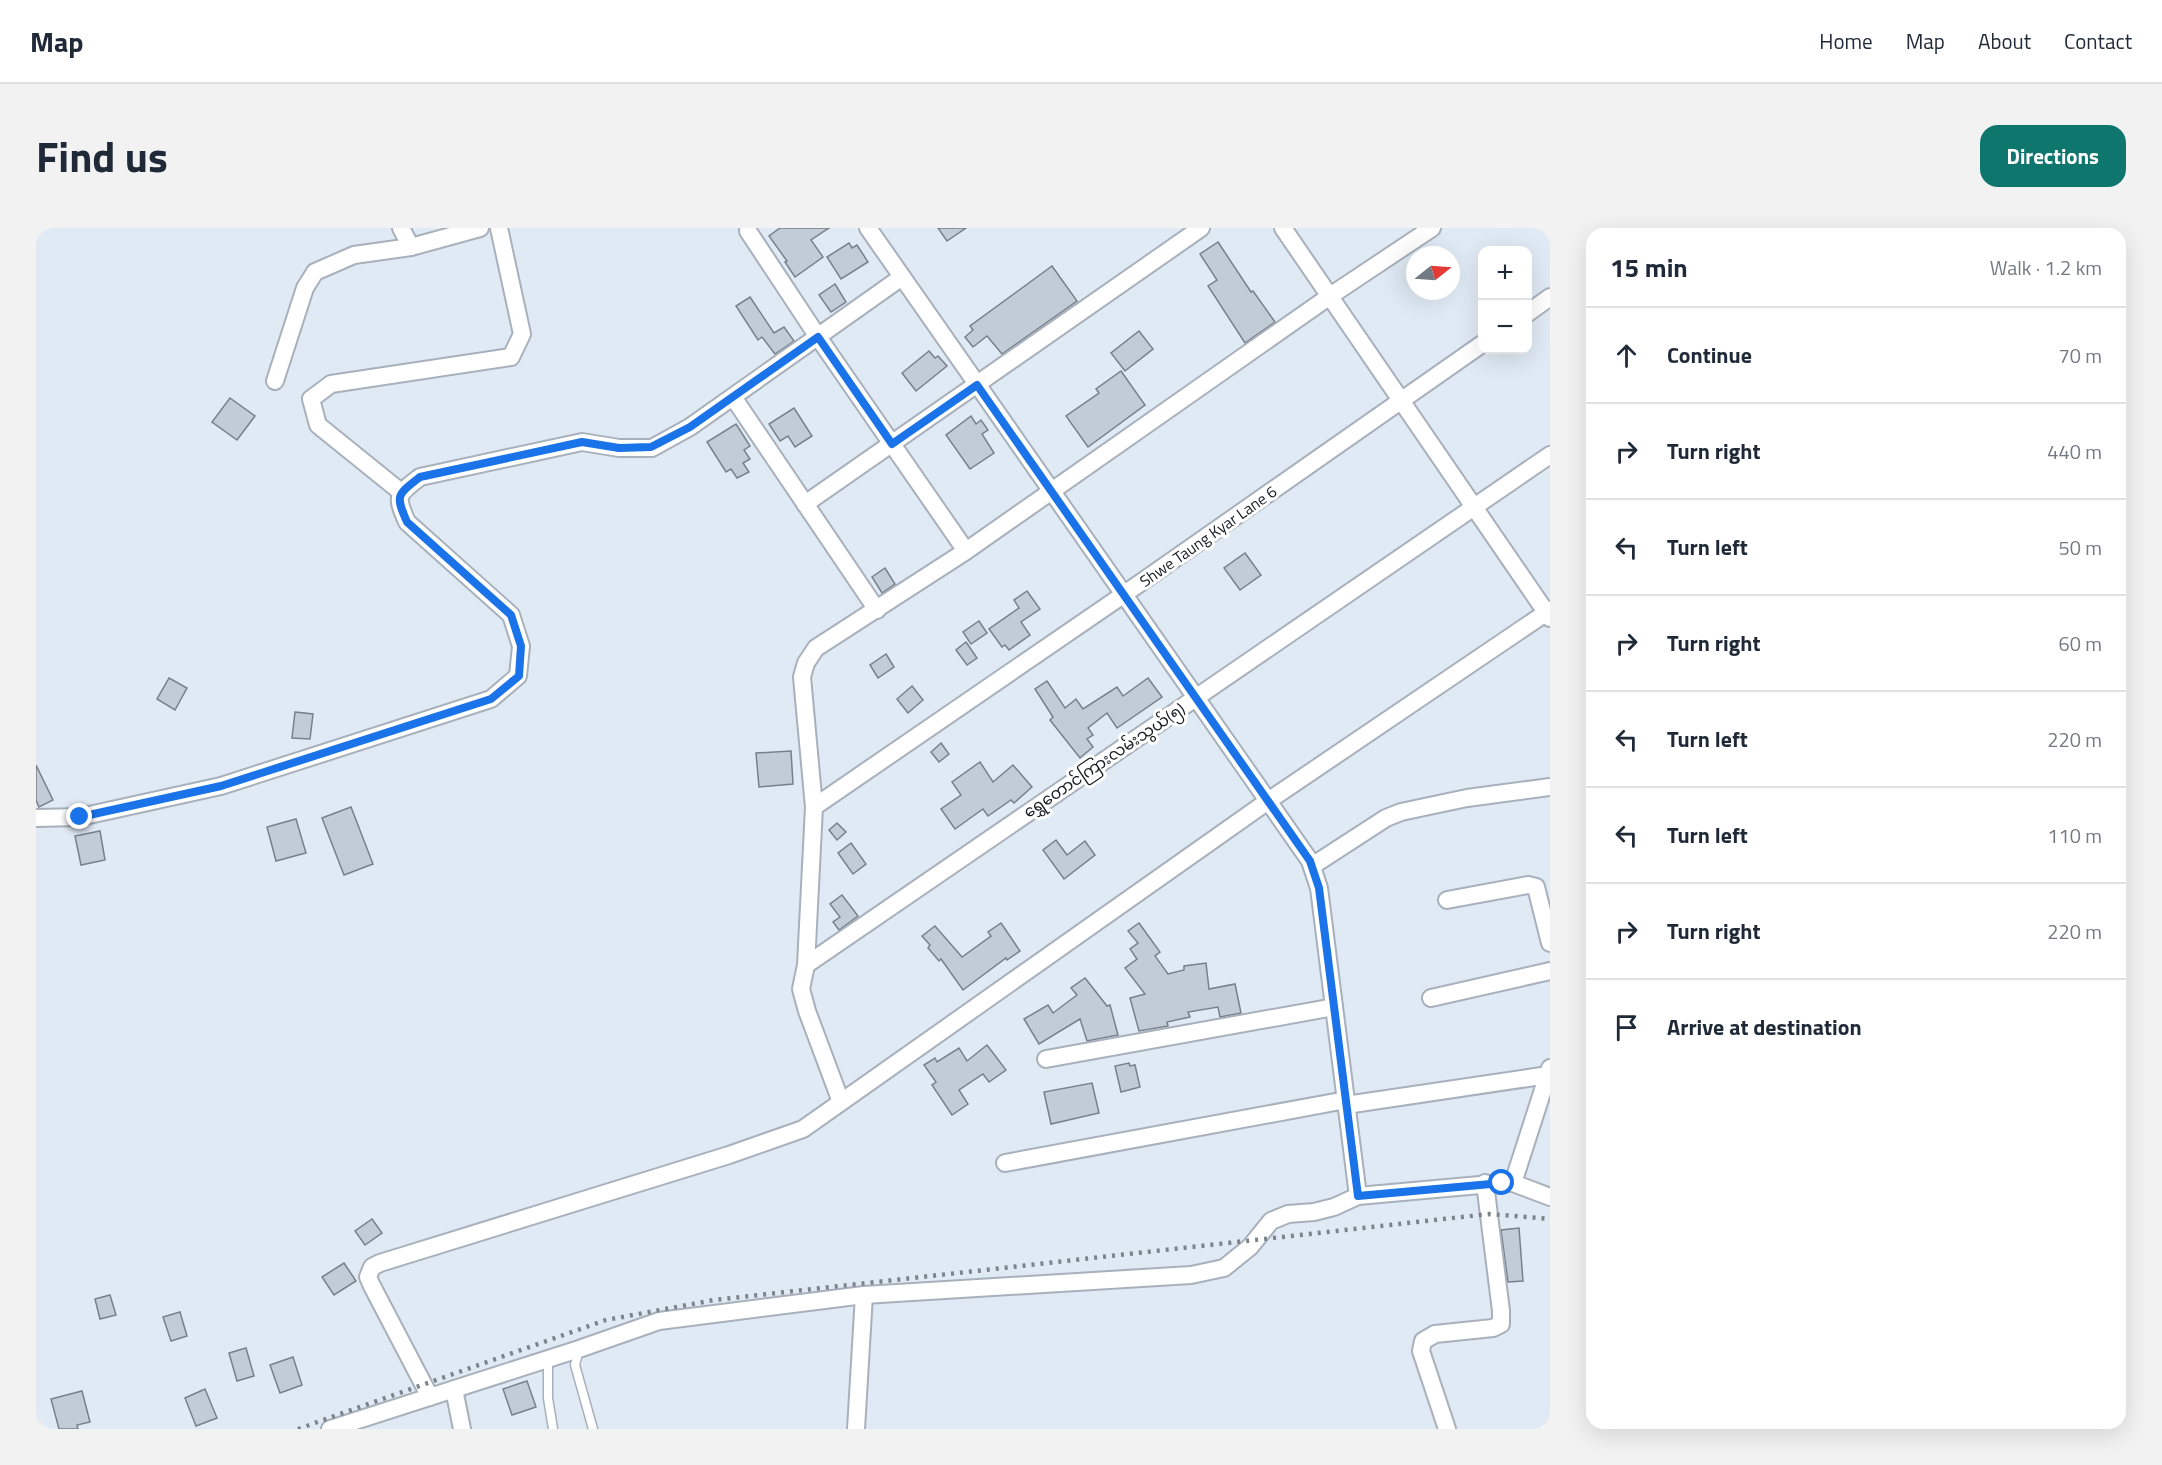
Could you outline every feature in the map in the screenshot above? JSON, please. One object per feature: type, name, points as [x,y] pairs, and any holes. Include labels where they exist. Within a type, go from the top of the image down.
[{"type":"street","points":[[401,228],[411,247]]},
{"type":"street","points":[[275,381],[305,288],[315,272],[354,255],[411,247],[480,228]]},
{"type":"street","points":[[401,492],[318,425],[311,399],[331,384],[511,357],[522,334],[499,228]]},
{"type":"street","points":[[868,228],[1312,866],[1319,888],[1358,1196]]},
{"type":"street","points":[[805,504],[1200,228]]},
{"type":"street","points":[[430,1397],[372,1286],[368,1277],[372,1267],[729,1155],[803,1129],[1268,801],[1549,614],[1283,228]]},
{"type":"street","points":[[841,1102],[801,989],[806,965],[814,807],[802,676],[806,663],[816,648],[966,550],[1330,296],[1432,228]]},
{"type":"street","points":[[748,231],[818,337],[966,550]]},
{"type":"street","points":[[36,818],[80,817],[221,786],[491,699],[519,676],[521,646],[511,615],[407,522],[399,503],[401,492],[420,477],[582,442],[619,448],[651,447],[690,427],[902,277]]},
{"type":"street","points":[[1532,310],[1550,297]]},
{"type":"street","name":"Shwe Taung Kyar Lane 6","points":[[814,807],[1478,347]]},
{"type":"street","points":[[733,397],[877,610]]},
{"type":"street","name":"ရွှေတောင်ကြားလမ်းသွယ်(၅)","points":[[806,965],[1550,455]]},
{"type":"street","points":[[1312,866],[1386,818],[1401,812],[1467,798],[1550,787]]},
{"type":"street","points":[[1447,900],[1528,885],[1536,887],[1550,943]]},
{"type":"street","points":[[1431,998],[1550,971]]},
{"type":"street","points":[[1046,1059],[1334,1007]]},
{"type":"street","points":[[1005,1163],[1346,1102],[1549,1072],[1513,1183]]},
{"type":"street","points":[[1447,1429],[1421,1351],[1424,1341],[1435,1334],[1493,1328],[1501,1324],[1502,1311],[1485,1183]]},
{"type":"street","points":[[330,1429],[368,1423],[430,1397],[659,1321],[864,1295],[1191,1275],[1224,1268],[1237,1258],[1271,1221],[1288,1215],[1334,1207],[1358,1196],[1485,1183],[1513,1183],[1550,1197]]},
{"type":"street","points":[[856,1429],[864,1295]]},
{"type":"street","points":[[454,1389],[462,1429]]},
{"type":"lane","points":[[579,1349],[575,1365],[593,1429]]},
{"type":"lane","points":[[548,1358],[548,1398],[553,1429]]},
{"type":"building","points":[[780,228],[829,228],[811,240],[823,257],[795,277],[785,262],[787,261],[769,236]]},
{"type":"building","points":[[938,228],[966,228],[947,241]]},
{"type":"building","points":[[1218,242],[1251,292],[1253,291],[1275,322],[1245,343],[1208,286],[1217,280],[1200,254]]},
{"type":"building","points":[[849,243],[852,248],[857,245],[868,262],[841,279],[827,257]]},
{"type":"building","points":[[1052,266],[1077,301],[1002,354],[987,336],[973,347],[965,337],[973,330],[970,326]]},
{"type":"building","points":[[835,284],[846,302],[831,312],[819,295]]},
{"type":"building","points":[[750,297],[774,333],[784,327],[794,341],[775,354],[762,337],[758,340],[736,306]]},
{"type":"building","points":[[1139,331],[1153,349],[1125,371],[1111,353]]},
{"type":"building","points":[[929,351],[935,358],[938,356],[947,366],[916,391],[902,373]]},
{"type":"building","points":[[1121,371],[1145,405],[1088,447],[1066,416],[1099,393],[1096,389]]},
{"type":"building","points":[[230,398],[255,416],[237,440],[212,422]]},
{"type":"building","points":[[794,408],[812,436],[795,447],[788,436],[780,441],[769,424]]},
{"type":"building","points":[[971,416],[976,424],[981,420],[988,430],[982,434],[994,453],[970,469],[946,435]]},
{"type":"building","points":[[736,424],[750,446],[744,450],[750,459],[743,463],[749,472],[737,478],[731,469],[726,472],[707,442]]},
{"type":"building","points":[[1245,553],[1261,575],[1240,590],[1224,568]]},
{"type":"building","points":[[885,568],[895,584],[882,593],[872,577]]},
{"type":"building","points":[[1027,591],[1040,609],[1021,622],[1030,635],[1009,650],[1005,645],[1002,647],[989,629],[1019,608],[1014,600]]},
{"type":"building","points":[[979,621],[987,633],[971,644],[963,632]]},
{"type":"building","points":[[966,642],[977,658],[967,665],[956,650]]},
{"type":"building","points":[[886,654],[894,667],[878,678],[870,665]]},
{"type":"building","points":[[169,678],[187,688],[175,710],[157,699]]},
{"type":"building","points":[[1148,678],[1162,697],[1117,728],[1107,713],[1088,728],[1093,735],[1087,739],[1093,747],[1080,758],[1050,720],[1053,717],[1035,689],[1047,681],[1065,708],[1076,699],[1083,709],[1117,687],[1123,696]]},
{"type":"building","points":[[912,686],[923,700],[908,713],[897,699]]},
{"type":"building","points":[[295,712],[313,714],[310,739],[292,738]]},
{"type":"building","points":[[941,743],[949,754],[939,762],[931,752]]},
{"type":"building","points":[[791,751],[793,784],[759,787],[756,753]]},
{"type":"building","points":[[980,762],[993,782],[1013,765],[1032,787],[1014,803],[1011,800],[988,816],[983,809],[955,829],[941,809],[961,795],[952,782]]},
{"type":"building","points":[[36,765],[53,800],[39,807],[36,800]]},
{"type":"building","points":[[351,807],[373,864],[344,875],[322,818]]},
{"type":"building","points":[[296,819],[306,853],[276,861],[267,827]]},
{"type":"building","points":[[837,823],[846,832],[837,840],[829,830]]},
{"type":"building","points":[[100,831],[105,860],[81,865],[75,836]]},
{"type":"building","points":[[1056,840],[1067,855],[1085,841],[1095,855],[1064,879],[1043,850]]},
{"type":"building","points":[[851,843],[866,864],[853,874],[838,853]]},
{"type":"building","points":[[842,895],[858,916],[839,930],[833,922],[840,917],[830,904]]},
{"type":"building","points":[[1001,923],[1020,951],[1007,960],[1006,958],[963,990],[941,959],[939,961],[928,948],[930,945],[922,936],[935,926],[962,957],[991,936],[988,932]]},
{"type":"building","points":[[1139,923],[1160,952],[1155,956],[1168,974],[1184,970],[1184,966],[1206,963],[1209,989],[1235,984],[1241,1013],[1220,1017],[1218,1007],[1188,1012],[1190,1017],[1167,1022],[1168,1026],[1139,1031],[1130,998],[1145,994],[1125,968],[1137,959],[1130,949],[1138,943],[1128,931]]},
{"type":"building","points":[[1085,978],[1107,1006],[1110,1005],[1118,1035],[1087,1041],[1080,1019],[1039,1044],[1024,1019],[1048,1005],[1053,1013],[1077,995],[1071,988]]},
{"type":"building","points":[[987,1045],[1006,1070],[989,1082],[983,1074],[959,1090],[968,1104],[952,1115],[932,1085],[936,1082],[924,1065],[935,1058],[937,1062],[959,1048],[967,1061]]},
{"type":"building","points":[[1129,1063],[1130,1066],[1135,1065],[1140,1087],[1121,1092],[1115,1066]]},
{"type":"building","points":[[1092,1083],[1099,1113],[1051,1124],[1044,1092]]},
{"type":"building","points":[[372,1219],[382,1233],[365,1245],[355,1231]]},
{"type":"building","points":[[1519,1228],[1523,1281],[1508,1282],[1501,1230]]},
{"type":"building","points":[[344,1263],[356,1281],[334,1295],[322,1277]]},
{"type":"building","points":[[110,1295],[116,1315],[100,1319],[95,1299]]},
{"type":"building","points":[[180,1312],[187,1336],[171,1341],[163,1317]]},
{"type":"building","points":[[246,1348],[254,1376],[237,1381],[229,1353]]},
{"type":"building","points":[[293,1357],[302,1385],[280,1393],[270,1365]]},
{"type":"building","points":[[527,1381],[536,1407],[512,1415],[503,1389]]},
{"type":"building","points":[[205,1389],[217,1418],[196,1426],[185,1398]]},
{"type":"building","points":[[82,1391],[90,1422],[77,1425],[78,1429],[59,1429],[51,1399]]},
{"type":"railway","points":[[298,1429],[606,1320],[714,1300],[1489,1214],[1550,1219]]},
{"type":"route","points":[[80,817],[221,786],[491,699],[519,676],[521,646],[511,615],[407,522],[399,503],[401,492],[420,477],[582,442],[619,448],[651,447],[690,427],[818,337],[892,444],[977,385],[1310,861],[1319,888],[1358,1196],[1502,1183]]}]
